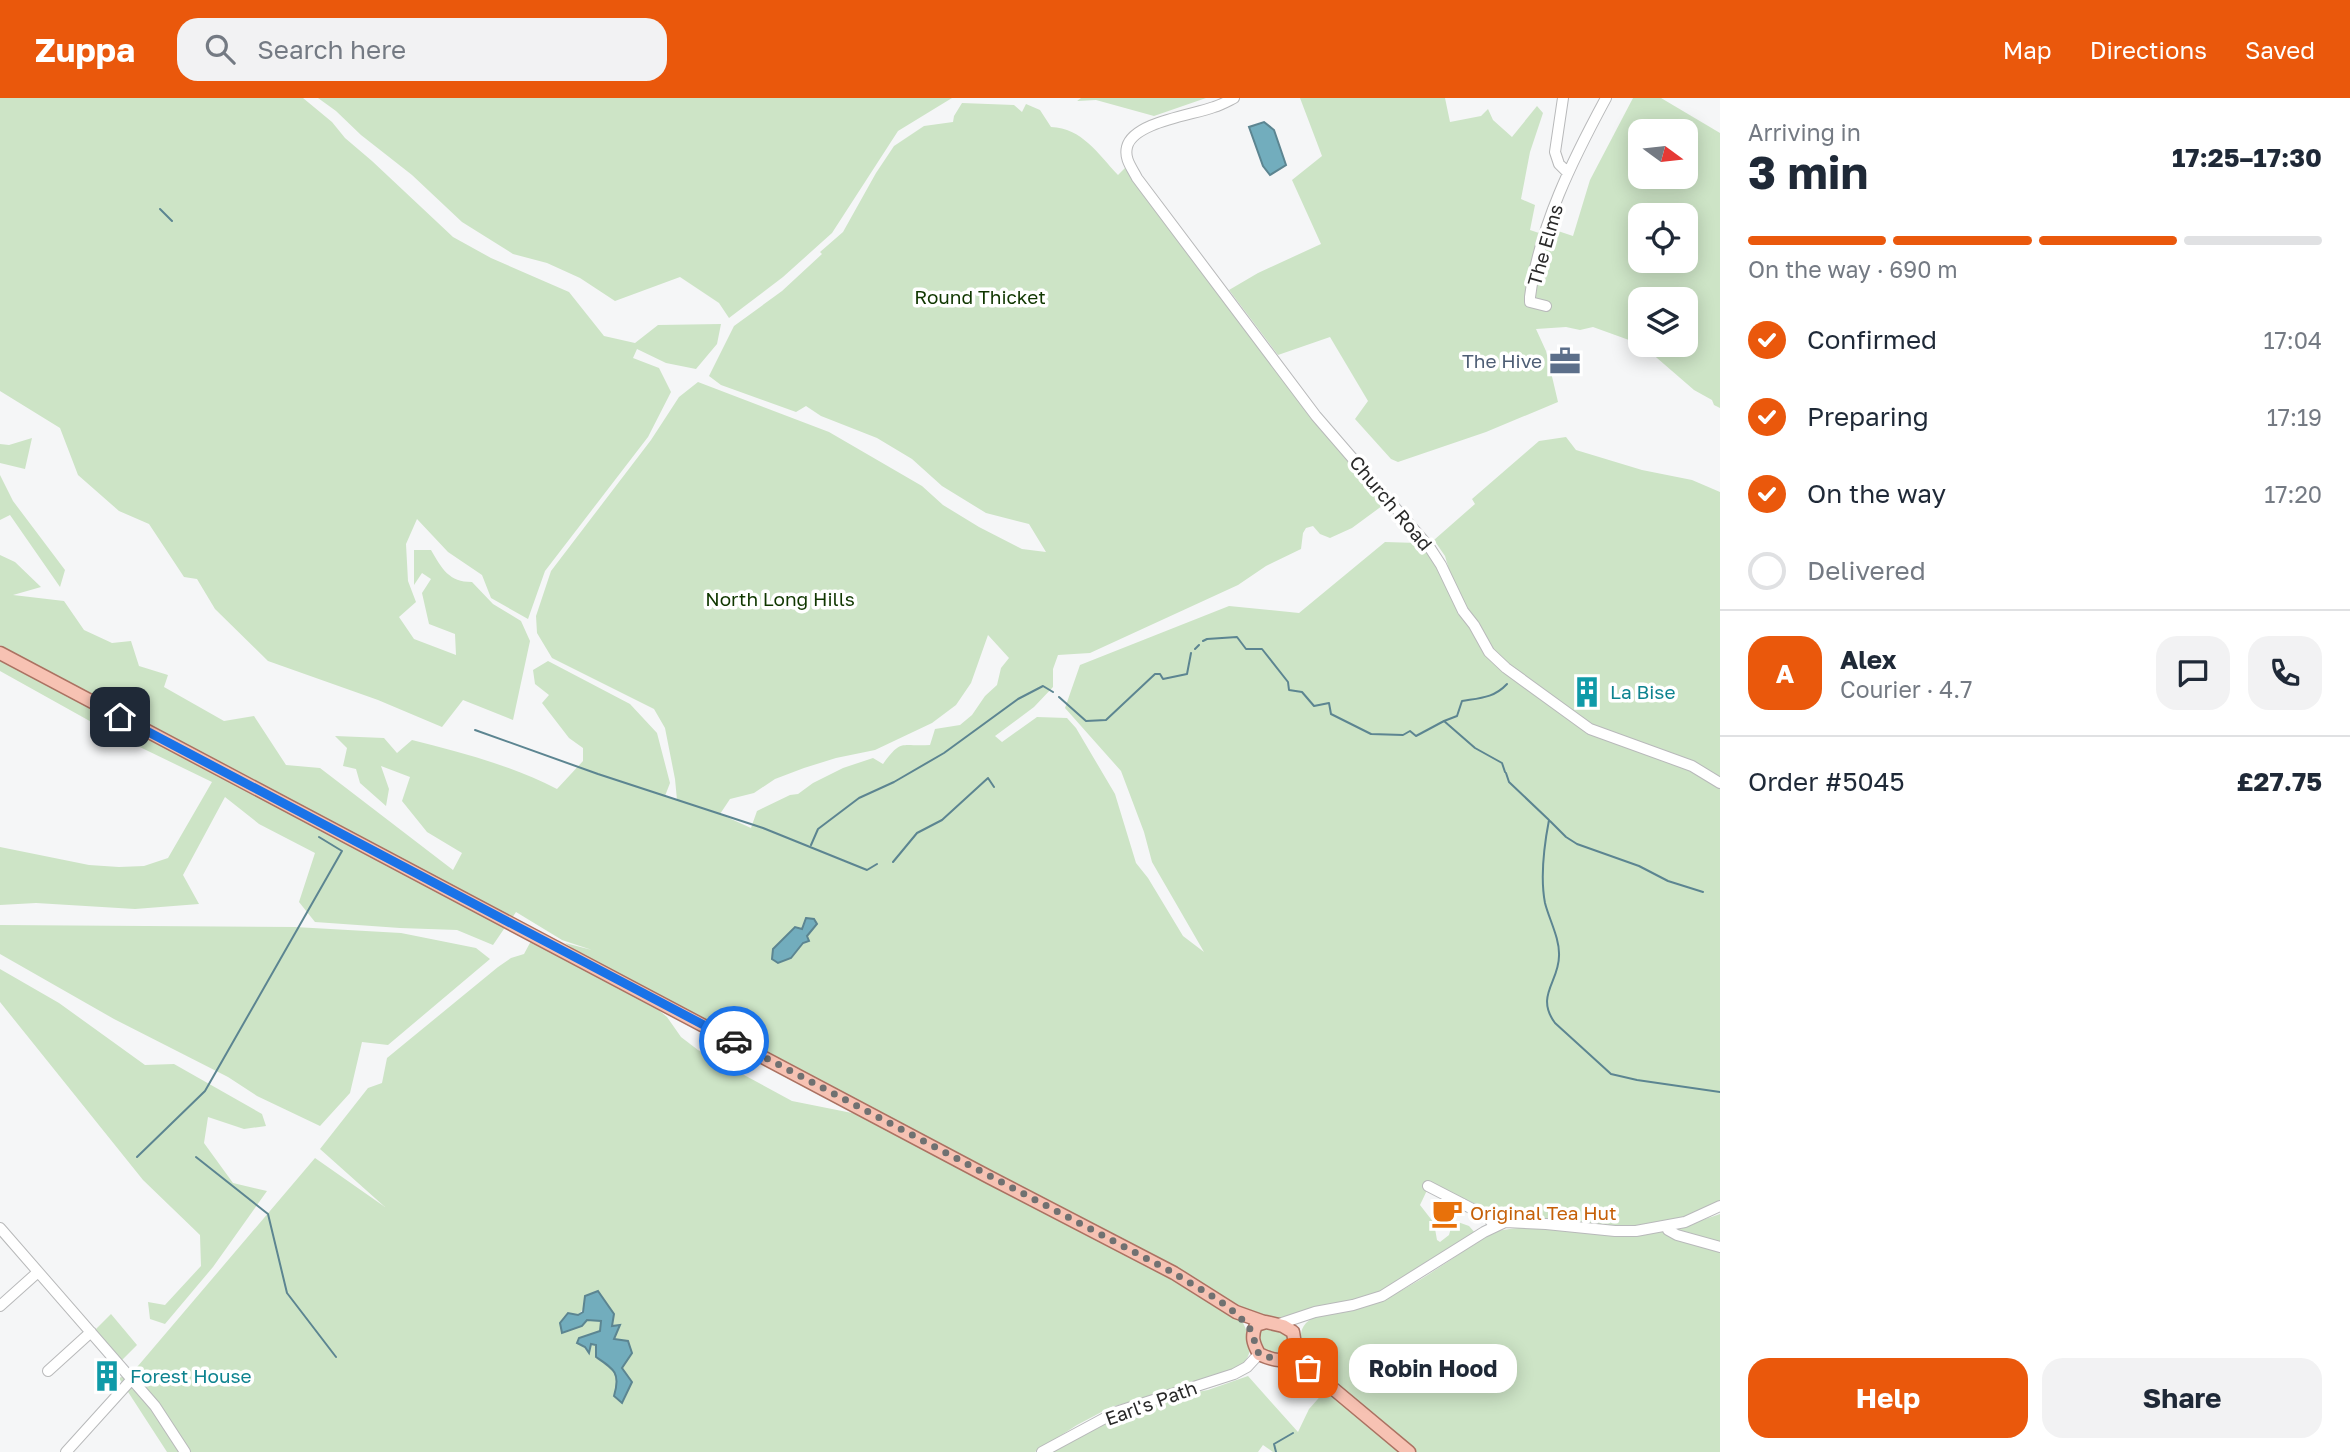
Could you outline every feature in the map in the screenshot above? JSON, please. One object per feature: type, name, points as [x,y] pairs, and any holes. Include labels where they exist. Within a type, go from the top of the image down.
[{"type":"main road","points":[[0,653],[1148,1259],[1236,1312],[1288,1328],[1308,1368]]},
{"type":"main road","points":[[1236,1312],[1253,1333]]},
{"type":"main road","points":[[1264,1322],[1256,1325],[1253,1333],[1253,1343],[1259,1354],[1288,1360],[1308,1368],[1409,1452]]},
{"type":"main road","points":[[1288,1360],[1293,1355],[1295,1340]]},
{"type":"street","name":"Church Road","points":[[1234,98],[1216,107],[1142,130],[1127,146],[1128,161],[1137,177],[1250,325],[1294,388],[1430,548],[1463,611],[1496,660],[1590,729],[1692,766],[1720,783]]},
{"type":"street","points":[[1563,98],[1555,152],[1559,164],[1568,173]]},
{"type":"street","name":"The Elms","points":[[1546,306],[1530,302],[1531,287],[1545,235],[1568,173],[1606,98]]},
{"type":"street","points":[[1428,1186],[1488,1216],[1494,1226]]},
{"type":"street","points":[[1279,1324],[1301,1319],[1315,1312],[1382,1296],[1494,1226],[1511,1222],[1615,1231],[1685,1222],[1720,1206]]},
{"type":"street","points":[[1667,1226],[1668,1230],[1677,1235],[1720,1247]]},
{"type":"street","points":[[0,1228],[155,1406],[185,1452]]},
{"type":"street","points":[[1,1304],[38,1272]]},
{"type":"street","points":[[1295,1340],[1295,1327],[1301,1319]]},
{"type":"street","points":[[48,1370],[90,1332]]},
{"type":"street","name":"Earl's Path","points":[[1042,1452],[1116,1412],[1234,1374],[1247,1367],[1259,1354]]},
{"type":"street","points":[[66,1452],[132,1379]]},
{"type":"green space","points":[[0,98],[303,98],[332,122],[345,138],[453,237],[491,258],[569,292],[604,336],[635,343],[658,325],[721,324],[717,344],[696,369],[666,363],[637,349],[633,358],[659,368],[671,392],[648,437],[545,571],[528,619],[491,598],[482,575],[448,552],[417,519],[406,544],[408,581],[416,602],[399,617],[414,639],[456,655],[455,634],[429,624],[422,593],[431,579],[422,573],[414,585],[414,550],[431,550],[452,577],[472,582],[493,604],[521,621],[530,641],[513,720],[463,700],[442,727],[378,700],[268,661],[215,609],[197,579],[184,577],[149,524],[119,511],[78,475],[60,428],[0,391]]},
{"type":"green space","points":[[318,98],[952,98],[898,131],[832,233],[783,277],[729,318],[719,303],[680,277],[615,301],[580,278],[547,263],[513,254],[462,222],[412,175]]},
{"type":"green space","points":[[1081,98],[1206,98],[1154,116],[1096,100],[1077,101]]},
{"type":"green space","points":[[1300,98],[1445,98],[1450,122],[1481,116],[1488,109],[1493,120],[1512,137],[1537,106],[1543,113],[1530,152],[1521,199],[1535,205],[1530,230],[1551,237],[1555,230],[1573,236],[1590,180],[1633,98],[1661,98],[1696,119],[1628,119],[1628,189],[1698,189],[1698,120],[1720,133],[1720,408],[1656,357],[1698,357],[1698,287],[1628,287],[1628,340],[1593,327],[1580,330],[1566,327],[1536,329],[1546,351],[1558,402],[1486,432],[1398,462],[1391,459],[1355,419],[1368,401],[1330,337],[1278,355],[1229,290],[1258,273],[1321,244],[1292,180],[1322,156]]},
{"type":"green space","points":[[962,103],[1014,105],[1022,112],[1026,104],[1040,110],[1051,127],[1062,128],[1081,137],[1118,175],[1126,167],[1386,503],[1352,528],[1330,538],[1320,534],[1313,526],[1306,528],[1301,549],[1266,566],[1238,585],[1090,653],[1058,655],[1053,669],[1053,687],[1034,707],[995,736],[1002,742],[1037,717],[1067,718],[1076,728],[1115,794],[1136,863],[1183,936],[1204,952],[1152,862],[1144,832],[1121,771],[1065,708],[1080,665],[1229,606],[1299,613],[1385,542],[1418,543],[1450,573],[1445,556],[1434,540],[1475,504],[1472,499],[1539,441],[1566,437],[1576,450],[1642,470],[1692,480],[1720,492],[1720,1207],[1660,1226],[1608,1227],[1510,1219],[1430,1184],[1420,1205],[1434,1223],[1437,1240],[1440,1242],[1449,1235],[1455,1221],[1469,1226],[1476,1234],[1423,1269],[1372,1296],[1274,1320],[1238,1306],[1192,1278],[585,957],[565,943],[592,950],[562,940],[516,912],[512,918],[108,706],[0,645],[0,555],[15,562],[41,587],[13,595],[64,601],[84,630],[112,643],[131,641],[139,666],[168,675],[164,687],[224,721],[254,716],[286,765],[320,768],[453,870],[462,853],[427,832],[402,801],[410,777],[381,766],[389,789],[386,806],[360,783],[356,769],[343,766],[347,748],[335,736],[384,738],[397,753],[412,740],[504,766],[557,789],[583,761],[583,748],[569,738],[542,703],[549,695],[535,684],[533,670],[548,661],[630,704],[657,733],[670,783],[665,796],[677,800],[665,728],[654,709],[552,658],[537,633],[536,616],[551,571],[651,440],[679,397],[698,382],[829,432],[922,486],[943,505],[979,527],[1022,549],[1046,552],[1029,524],[986,513],[942,486],[912,459],[877,438],[821,416],[806,406],[796,412],[721,385],[709,376],[734,326],[782,291],[843,232],[894,146],[924,126],[953,122]],"holes":[[[988,635],[1009,658],[1001,668],[997,685],[985,696],[972,715],[960,725],[935,729],[930,745],[899,747],[883,764],[873,758],[843,768],[798,794],[790,795],[757,811],[751,828],[720,814],[730,799],[754,793],[775,779],[836,758],[875,750],[932,723],[956,705],[971,683]]]},
{"type":"green space","points":[[32,438],[25,469],[0,463],[0,444],[9,445]]},
{"type":"green space","points":[[0,475],[13,501],[65,570],[60,587],[10,515],[0,520]]},
{"type":"green space","points":[[0,659],[506,926],[493,945],[457,930],[315,922],[299,902],[315,853],[259,824],[225,797],[183,875],[199,904],[135,909],[36,903],[0,905],[0,847],[89,865],[144,866],[168,858],[212,782],[113,734],[0,671]]},
{"type":"green space","points":[[0,925],[295,927],[401,933],[476,948],[490,959],[388,1045],[362,1042],[350,1093],[320,1126],[257,1096],[228,1077],[114,1019],[0,954]]},
{"type":"green space","points":[[531,941],[649,1002],[667,1017],[681,1037],[698,1050],[792,1101],[857,1114],[1135,1257],[1243,1323],[1250,1347],[1247,1359],[1229,1376],[1111,1407],[1035,1452],[167,1452],[119,1378],[132,1373],[315,1158],[385,1207],[320,1149],[368,1088],[382,1083],[387,1058],[498,967],[511,958],[524,954]],"holes":[[[598,1291],[612,1311],[612,1326],[619,1326],[614,1339],[622,1368],[622,1403],[614,1368],[596,1357],[596,1345],[591,1344],[589,1352],[579,1338],[601,1331],[602,1320],[587,1320],[568,1313],[578,1315]]]},
{"type":"green space","points":[[0,969],[59,1003],[145,1065],[174,1064],[262,1114],[266,1126],[244,1129],[208,1117],[204,1143],[233,1183],[267,1191],[213,1267],[165,1324],[150,1319],[148,1302],[165,1305],[201,1266],[200,1235],[143,1180],[0,1002]]},
{"type":"green space","points":[[1720,1214],[1720,1452],[1415,1452],[1310,1363],[1303,1348],[1301,1333],[1311,1319],[1365,1306],[1389,1297],[1497,1231],[1527,1228],[1600,1234],[1644,1234],[1681,1227]]},
{"type":"green space","points":[[111,1314],[137,1345],[122,1360],[95,1330]]},
{"type":"green space","points":[[1263,1326],[1287,1332],[1290,1350],[1285,1354],[1263,1350],[1255,1332]]},
{"type":"green space","points":[[1248,1376],[1298,1432],[1309,1409],[1325,1391],[1403,1452],[1273,1452],[1263,1445],[1258,1452],[1044,1452],[1089,1426],[1172,1397],[1208,1390]]},
{"type":"water","points":[[1264,122],[1274,130],[1286,165],[1270,175],[1263,166],[1249,127]]},
{"type":"water","points":[[806,918],[814,919],[817,924],[807,936],[809,941],[803,943],[791,958],[778,963],[772,959],[773,949],[795,927],[802,929]]},
{"type":"water","points":[[598,1291],[614,1314],[612,1326],[620,1325],[614,1339],[628,1341],[632,1353],[622,1368],[632,1382],[622,1403],[614,1396],[617,1382],[614,1372],[596,1357],[596,1345],[591,1344],[589,1353],[577,1343],[579,1338],[600,1331],[601,1321],[587,1320],[582,1326],[562,1333],[560,1323],[568,1313],[578,1315],[583,1312],[585,1296]]},
{"type":"waterway","points":[[160,209],[172,221]]},
{"type":"waterway","points":[[1203,641],[1237,637],[1246,649],[1262,649],[1288,682],[1289,690],[1302,692],[1314,706],[1329,703],[1331,714],[1371,734]]},
{"type":"waterway","points":[[1195,649],[1199,645]]},
{"type":"waterway","points":[[1059,697],[1086,721],[1106,720],[1155,674],[1160,674],[1163,679],[1187,674],[1191,653]]},
{"type":"waterway","points":[[1444,721],[1457,716],[1462,701],[1492,695],[1507,684]]},
{"type":"waterway","points":[[811,845],[818,829],[859,798],[894,782],[944,753],[1018,699],[1043,686],[1053,692]]},
{"type":"waterway","points":[[1371,734],[1403,735],[1410,731],[1416,736],[1444,721],[1475,748],[1502,763],[1505,772]]},
{"type":"waterway","points":[[475,730],[763,828],[867,870],[877,864]]},
{"type":"waterway","points":[[1506,773],[1509,782],[1549,820],[1543,883],[1545,903],[1559,949],[1558,965],[1547,997],[1549,1013],[1555,1023],[1611,1074],[1720,1092]]},
{"type":"waterway","points":[[893,862],[917,833],[942,820],[988,778],[994,787]]},
{"type":"waterway","points":[[1550,821],[1577,844],[1639,866],[1668,881],[1703,892]]},
{"type":"waterway","points":[[137,1157],[205,1091],[342,851],[319,837]]},
{"type":"waterway","points":[[196,1157],[268,1214],[287,1293],[336,1357]]},
{"type":"waterway","points":[[1276,1452],[1274,1444],[1293,1433]]},
{"type":"way so far","points":[[734,1041],[1174,1273],[1236,1312],[1253,1333],[1253,1343],[1259,1354],[1288,1360],[1308,1368]]},
{"type":"place","name":"The Hive","points":[[1565,361]]},
{"type":"place","name":"La Bise","points":[[1587,692]]},
{"type":"place","name":"Original Tea Hut","points":[[1447,1213]]},
{"type":"place","name":"Robin Hood","points":[[1308,1368]]},
{"type":"place","name":"Forest House","points":[[107,1376]]},
{"type":"route","points":[[120,717],[734,1041]]},
{"type":"park label","name":"Round Thicket","points":[[980,297]]},
{"type":"park label","name":"North Long Hills","points":[[780,599]]}]
